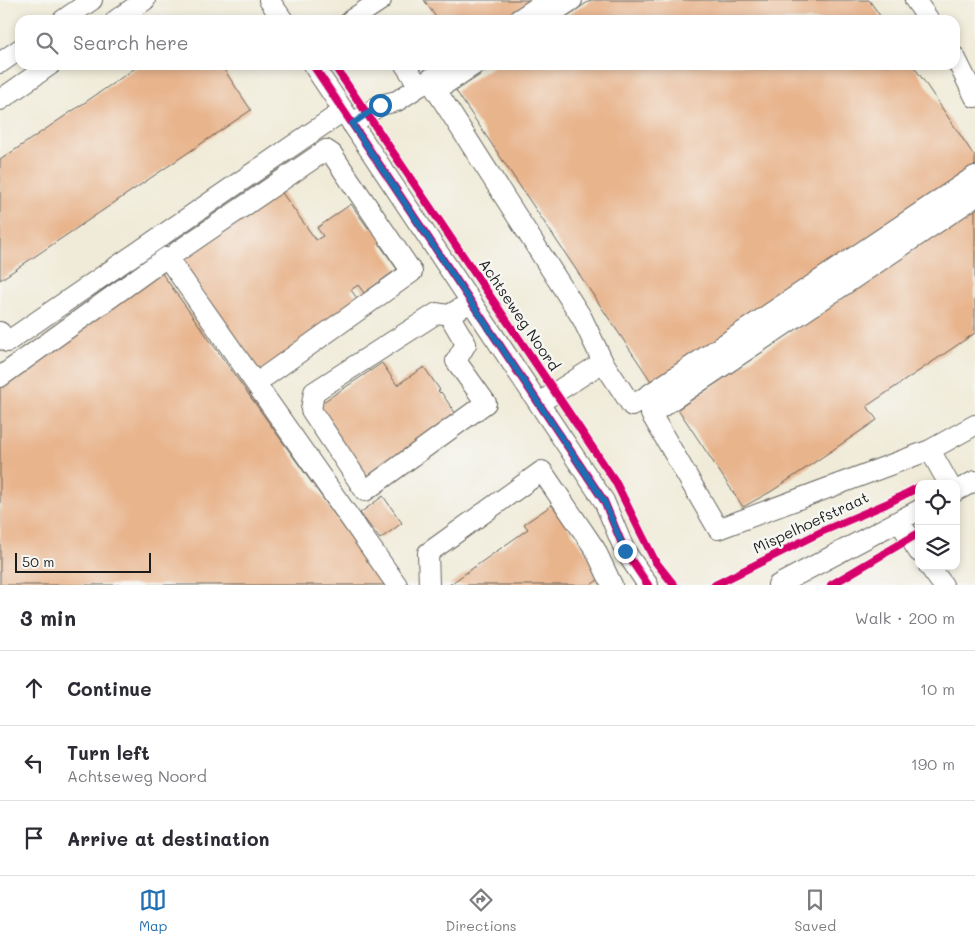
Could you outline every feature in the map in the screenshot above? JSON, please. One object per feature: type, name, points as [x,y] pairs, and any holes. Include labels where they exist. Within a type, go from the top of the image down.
[{"type":"street","points":[[70,15],[92,0]]},
{"type":"street","points":[[123,15],[145,0]]},
{"type":"street","points":[[269,0],[280,15]]},
{"type":"street","points":[[526,15],[548,0]]},
{"type":"street","points":[[550,15],[572,0]]},
{"type":"street","points":[[915,0],[926,15]]},
{"type":"street","points":[[362,15],[374,10]]},
{"type":"street","points":[[0,63],[15,52]]},
{"type":"street","points":[[960,67],[975,97]]},
{"type":"street","points":[[0,100],[43,70]]},
{"type":"street","points":[[316,70],[604,501],[625,551],[648,585]]},
{"type":"street","points":[[380,105],[389,93],[406,83],[410,73],[432,70]]},
{"type":"street","points":[[0,332],[7,342],[348,118],[380,105],[396,101],[443,70]]},
{"type":"street","points":[[466,70],[436,90],[582,318],[603,362],[632,406],[975,176]]},
{"type":"street","points":[[341,167],[369,149]]},
{"type":"street","points":[[177,252],[326,150],[332,154],[411,270]]},
{"type":"street","points":[[975,197],[651,414],[718,529],[930,450],[975,425]]},
{"type":"street","points":[[266,376],[412,272],[411,270],[439,253]]},
{"type":"street","points":[[0,377],[167,257],[397,585]]},
{"type":"street","points":[[449,315],[466,344],[456,361],[486,403],[365,491],[311,410],[314,392],[437,313],[449,315],[471,302]]},
{"type":"street","points":[[539,403],[603,362]]},
{"type":"street","points":[[930,450],[947,480]]},
{"type":"street","points":[[429,585],[428,553],[542,472],[595,549],[612,585]]},
{"type":"street","points":[[960,489],[975,481]]},
{"type":"street","points":[[778,585],[915,512]]},
{"type":"street","points":[[899,520],[915,546]]},
{"type":"street","points":[[932,570],[943,585]]},
{"type":"building","points":[[424,0],[532,0],[510,15],[434,15]]},
{"type":"building","points":[[591,0],[869,0],[880,15],[568,15]]},
{"type":"building","points":[[133,70],[224,70],[251,110],[0,280],[0,160]]},
{"type":"building","points":[[488,70],[916,70],[975,157],[975,166],[653,384],[456,91]]},
{"type":"building","points":[[280,190],[316,240],[323,236],[317,228],[351,204],[368,228],[372,225],[384,242],[380,245],[397,269],[364,293],[358,285],[351,290],[359,301],[259,372],[180,261]]},
{"type":"building","points":[[975,208],[975,333],[867,406],[877,420],[772,491],[743,507],[678,409]]},
{"type":"building","points":[[161,272],[385,585],[0,585],[0,387]]},
{"type":"building","points":[[382,363],[397,385],[424,367],[440,390],[438,391],[441,392],[460,420],[365,483],[314,408]]},
{"type":"building","points":[[383,496],[402,523],[380,539],[360,513]]},
{"type":"building","points":[[552,505],[603,576],[591,585],[449,585],[528,529],[524,524]]},
{"type":"cycle path","points":[[316,70],[604,501],[625,551],[648,585]]},
{"type":"cycle path","name":"Achtseweg Noord","points":[[337,70],[615,481],[655,561],[674,585]]},
{"type":"cycle path","name":"Mispelhoefstraat","points":[[715,585],[823,531],[886,504],[915,489]]},
{"type":"cycle path","points":[[831,585],[915,535]]},
{"type":"route","points":[[380,105],[352,124],[604,501],[625,551]]}]
